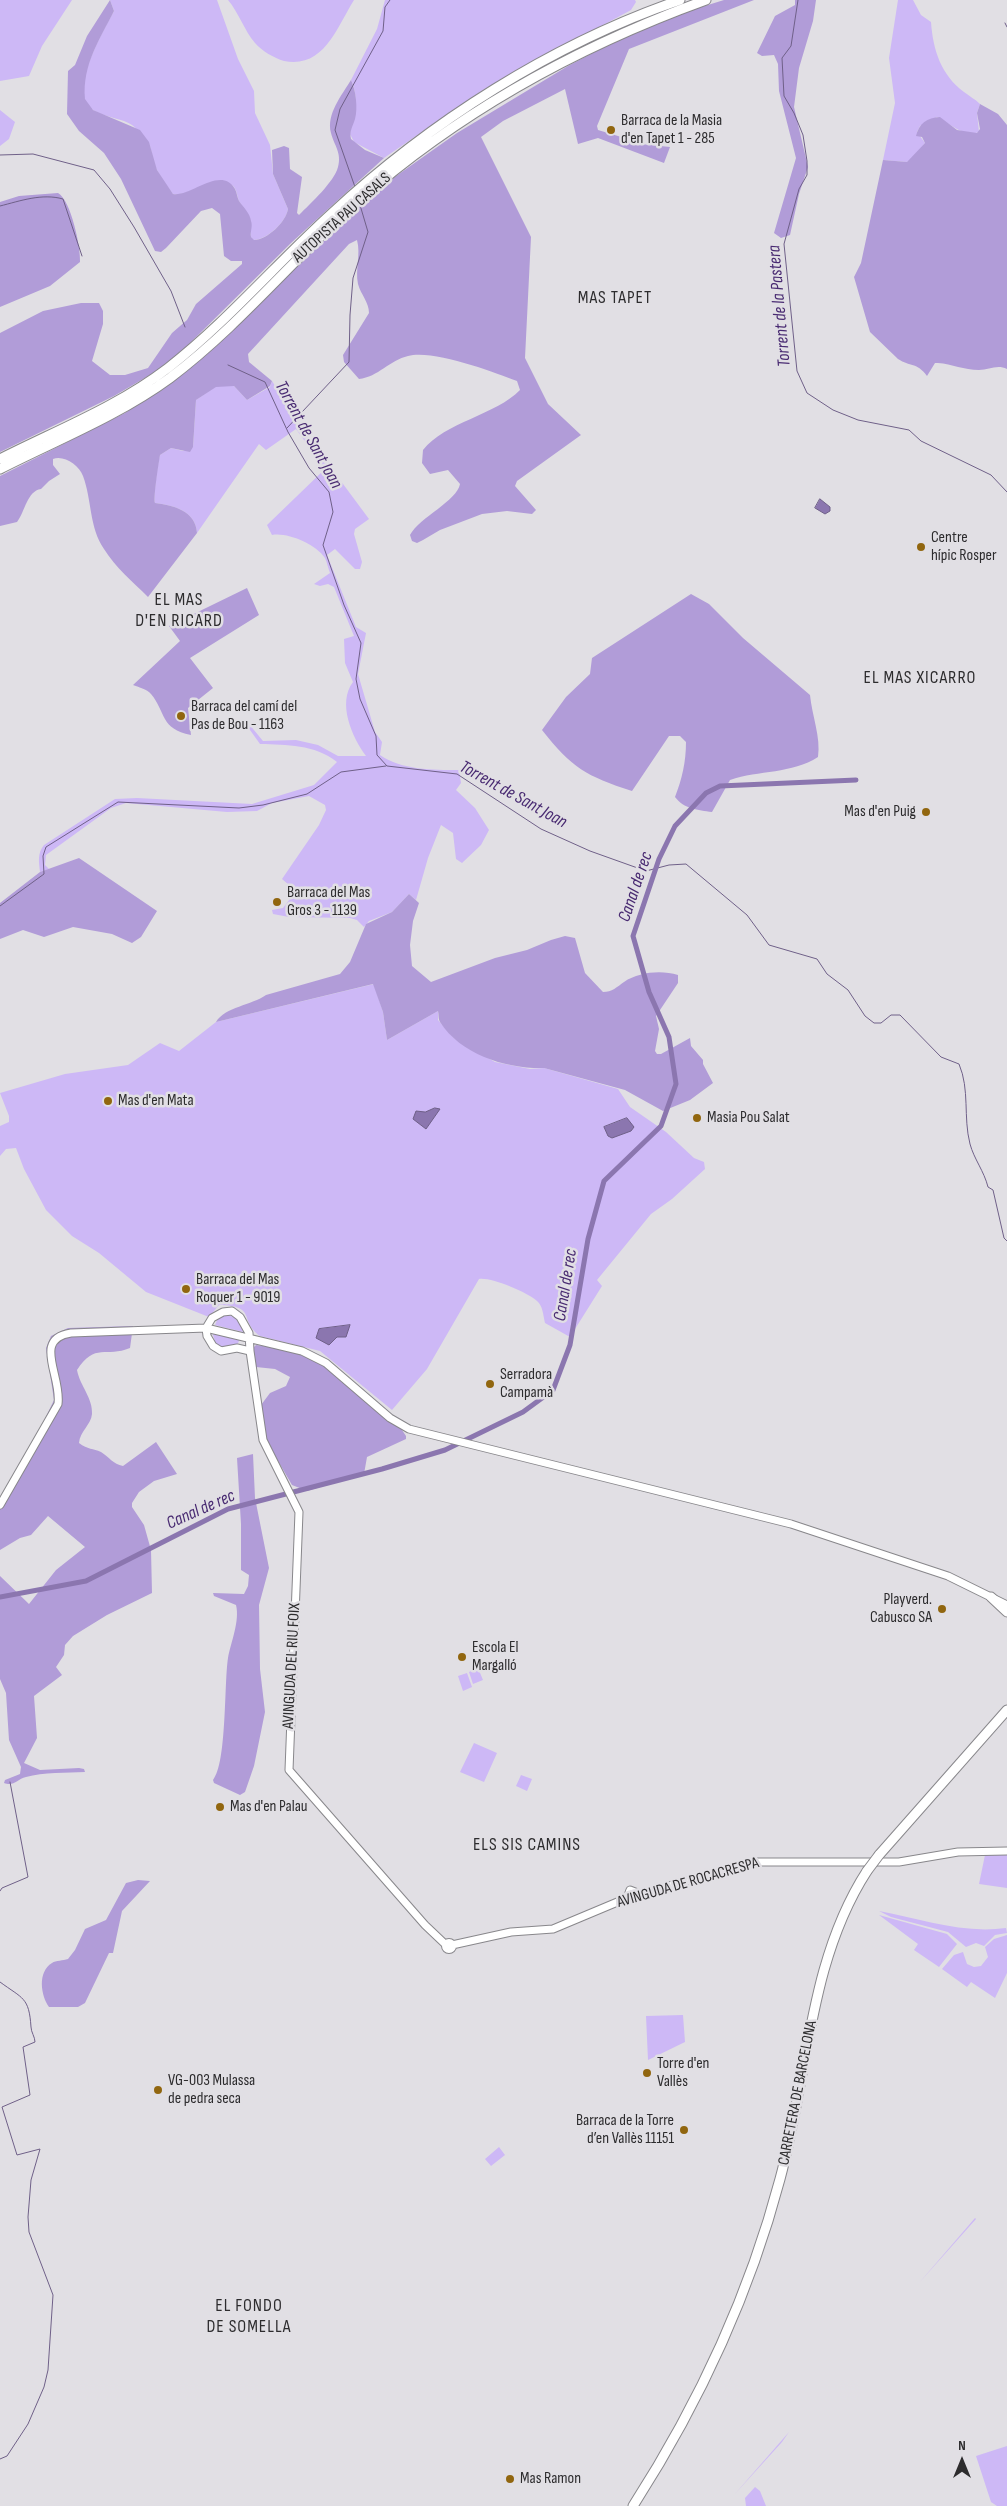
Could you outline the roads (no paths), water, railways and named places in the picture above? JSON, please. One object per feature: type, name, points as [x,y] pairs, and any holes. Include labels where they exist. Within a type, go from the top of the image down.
[{"type":"highway","name":"AUTOPISTA PAU CASALS","points":[[0,459],[119,400],[167,369],[228,315],[338,208],[403,153],[441,126],[489,94],[550,58],[613,27],[680,0]]},
{"type":"highway","name":"AUTOPISTA PAU CASALS","points":[[0,469],[93,424],[170,378],[235,322],[360,200],[409,159],[462,122],[520,85],[582,52],[647,22],[706,0]]},
{"type":"highway","points":[[990,1598],[1007,1612]]},
{"type":"highway","points":[[967,1755],[1007,1704]]},
{"type":"highway","name":"CARRETERA DE BARCELONA","points":[[633,2506],[664,2456],[702,2387],[744,2291],[780,2179],[828,1957],[844,1912],[867,1871],[878,1856],[1007,1710]]},
{"type":"highway","points":[[967,1755],[1007,1720]]},
{"type":"street","name":"AVINGUDA DEL RIU FOIX","points":[[206,1328],[210,1320],[218,1313],[232,1312],[240,1317],[249,1333],[248,1337],[263,1440],[299,1512],[290,1770],[435,1934],[449,1944]]},
{"type":"street","points":[[206,1328],[210,1342]]},
{"type":"street","points":[[0,1505],[58,1404],[58,1386],[50,1352],[50,1344],[55,1338],[71,1333],[206,1328],[315,1355],[400,1425],[461,1443],[791,1524],[948,1576],[1007,1601]]},
{"type":"street","points":[[178,1329],[204,1336],[221,1350],[237,1348],[250,1351]]},
{"type":"street","points":[[237,1348],[248,1337]]},
{"type":"street","points":[[976,1589],[990,1598],[1007,1605]]},
{"type":"street","name":"AVINGUDA DE ROCACRESPA","points":[[449,1944],[511,1932],[553,1928],[627,1898],[752,1862],[898,1862],[958,1852],[1007,1851]]},
{"type":"waterway","points":[[355,187],[335,130],[340,109],[383,31],[385,7],[390,0]]},
{"type":"waterway","name":"Torrent de la Pastera","points":[[798,0],[791,46],[782,58],[784,96],[794,113],[803,135],[807,161],[807,175],[799,189],[784,244],[797,371],[807,393],[833,410],[858,420],[909,430],[921,441],[991,475],[1007,492]]},
{"type":"waterway","points":[[1005,23],[1007,27]]},
{"type":"waterway","name":"Torrent de Sant Joan","points":[[0,155],[33,154],[94,170],[110,189],[134,227],[171,291],[185,327]]},
{"type":"waterway","points":[[0,206],[39,197],[63,199],[82,256]]},
{"type":"waterway","points":[[287,428],[349,362],[353,278],[368,232],[360,205]]},
{"type":"waterway","name":"Torrent de Sant Joan","points":[[228,365],[265,382],[288,432],[309,468],[329,492],[333,512],[323,545],[344,605],[361,643],[356,679],[360,699],[376,736],[377,755],[387,766],[457,774],[541,829],[590,851],[646,871],[669,865],[686,864],[747,915],[769,945],[817,959],[827,974],[848,990],[865,1016],[874,1023],[881,1023],[891,1015],[900,1015],[941,1057],[959,1064],[964,1084],[970,1144],[988,1187],[993,1190],[1004,1238],[1007,1241]]},
{"type":"waterway","points":[[0,906],[44,874],[43,856],[46,847],[118,802],[239,808],[263,805],[307,794],[341,772],[386,766]]},
{"type":"waterway","name":"Canal de rec","points":[[0,1597],[86,1581],[228,1509],[382,1469],[445,1450],[523,1412],[553,1390],[570,1345],[588,1239],[604,1181],[661,1126],[676,1084],[669,1037],[649,992],[633,936],[659,859],[675,826],[706,793],[720,786],[856,780]]},
{"type":"waterway","points":[[0,1891],[2,1888],[28,1877],[10,1782]]},
{"type":"waterway","points":[[0,1982],[19,1996],[26,2004],[35,2040],[35,2042],[23,2047],[30,2095],[2,2107],[17,2155],[40,2149],[31,2180],[28,2217],[29,2232],[53,2295],[48,2370],[44,2387],[28,2424],[7,2456],[0,2459]]},
{"type":"place","name":"Barraca de la Masia d'en Tapet 1 - 285","points":[[611,130]]},
{"type":"place","name":"Centre hípic Rosper","points":[[921,547]]},
{"type":"place","name":"Barraca del camí del Pas de Bou - 1163","points":[[181,716]]},
{"type":"place","name":"Mas d'en Puig","points":[[926,812]]},
{"type":"place","name":"Barraca del Mas Gros 3 - 1139","points":[[277,902]]},
{"type":"place","name":"Mas d'en Mata","points":[[108,1101]]},
{"type":"place","name":"Masia Pou Salat","points":[[697,1118]]},
{"type":"place","name":"Barraca del Mas Roquer 1 - 9019","points":[[186,1289]]},
{"type":"place","name":"Serradora Campamà","points":[[490,1384]]},
{"type":"place","name":"Playverd. Cabusco SA","points":[[942,1609]]},
{"type":"place","name":"Escola El Margalló","points":[[462,1657]]},
{"type":"place","name":"Mas d'en Palau","points":[[220,1807]]},
{"type":"place","name":"Torre d'en Vallès","points":[[647,2073]]},
{"type":"place","name":"VG-003 Mulassa de pedra seca","points":[[158,2090]]},
{"type":"place","name":"Barraca de la Torre d’en Vallès 11151","points":[[684,2130]]},
{"type":"place","name":"Mas Ramon","points":[[510,2479]]},
{"type":"district","name":"MAS TAPET","points":[[615,298]]},
{"type":"district","name":"EL MAS D'EN RICARD","points":[[179,610]]},
{"type":"district","name":"EL MAS XICARRO","points":[[920,678]]},
{"type":"district","name":"ELS SIS CAMINS","points":[[527,1845]]},
{"type":"district","name":"EL FONDO DE SOMELLA","points":[[249,2316]]}]
